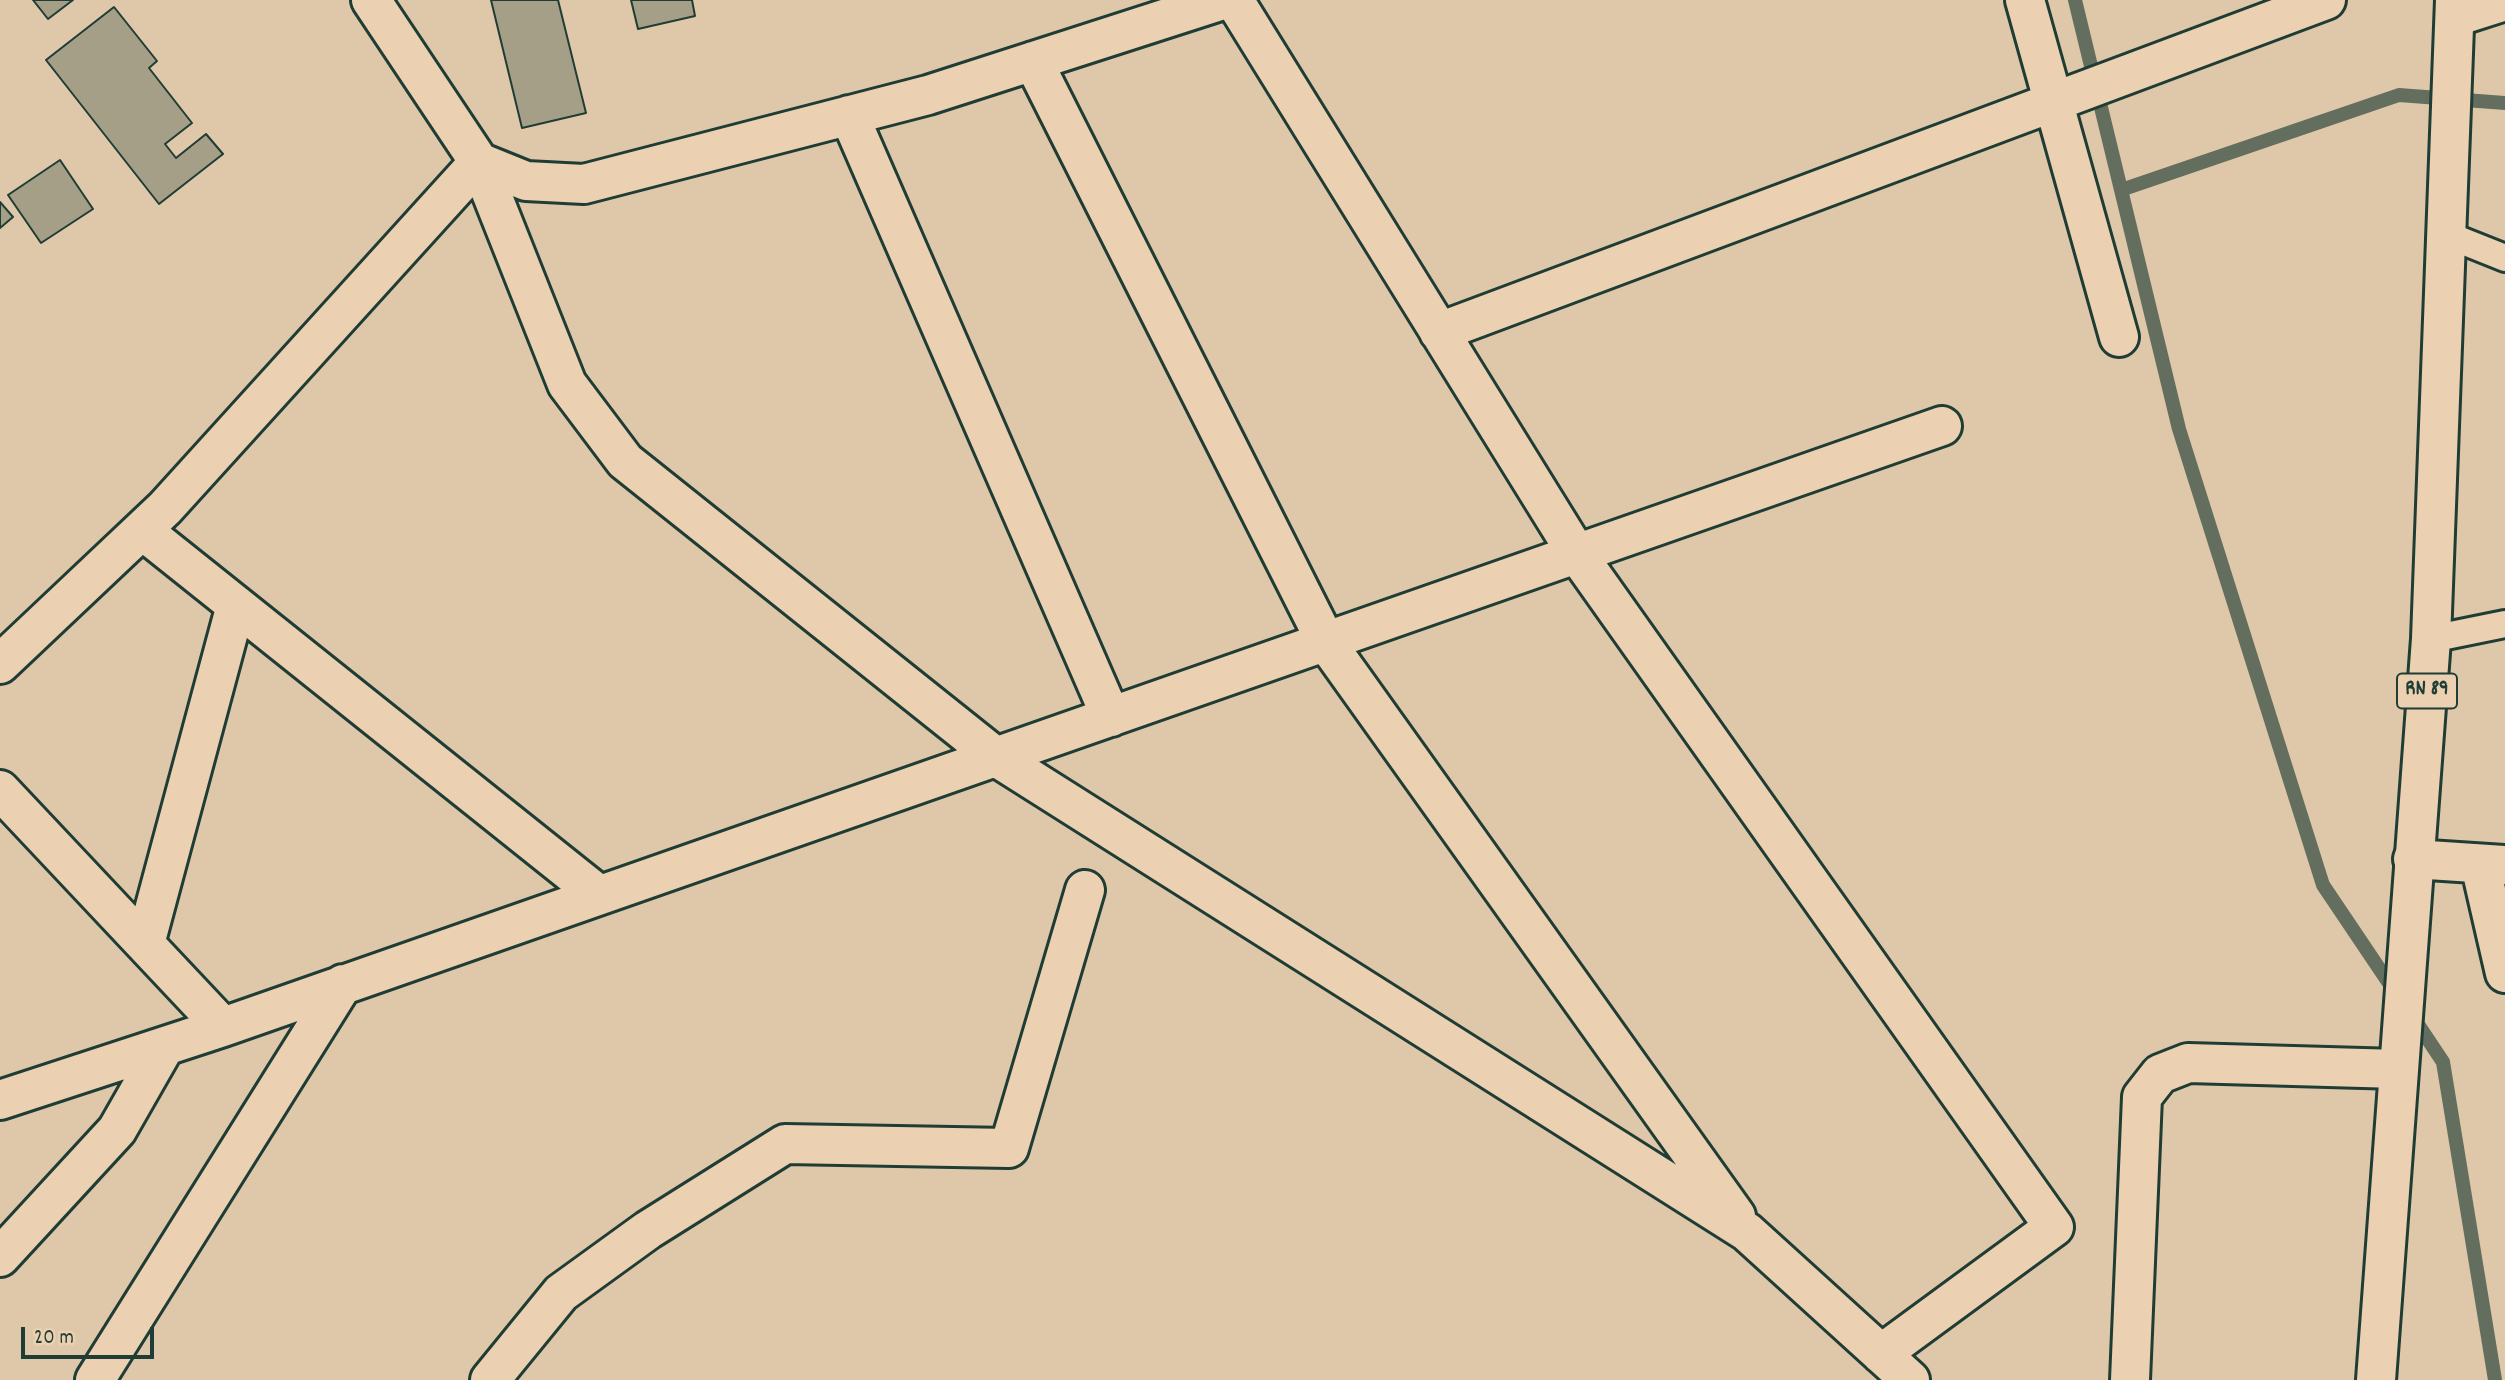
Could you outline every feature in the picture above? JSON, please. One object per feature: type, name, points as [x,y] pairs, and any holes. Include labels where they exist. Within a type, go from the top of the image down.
[{"type":"street","points":[[479,162],[526,181],[584,184],[928,95],[1223,0]]},
{"type":"street","points":[[1234,0],[1577,554],[2054,1227],[1881,1354]]},
{"type":"street","points":[[2025,0],[2119,337]]},
{"type":"street","points":[[1439,332],[2326,0]]},
{"type":"street","points":[[2455,9],[2505,1]]},
{"type":"street","points":[[384,5],[479,162],[567,384],[625,461],[996,757],[1748,1232],[1910,1380]]},
{"type":"street","name":"RN 89","points":[[2376,1380],[2431,639],[2455,9]]},
{"type":"street","points":[[1033,61],[1326,642],[1748,1232]]},
{"type":"street","points":[[849,115],[1111,717]]},
{"type":"street","points":[[0,664],[166,508],[479,162]]},
{"type":"street","points":[[0,1100],[223,1027],[1942,426]]},
{"type":"street","points":[[142,530],[599,895]]},
{"type":"street","points":[[145,944],[236,605]]},
{"type":"street","points":[[0,790],[223,1027]]},
{"type":"street","points":[[2413,859],[2492,865],[2505,973]]},
{"type":"street","points":[[490,1380],[561,1293],[648,1230],[785,1144],[1009,1148],[1085,890]]},
{"type":"street","points":[[95,1380],[343,985]]},
{"type":"street","points":[[0,1257],[117,1130],[165,1046]]},
{"type":"street","points":[[2130,1380],[2142,1097],[2160,1074],[2188,1063],[2398,1069]]},
{"type":"lane","points":[[2445,234],[2505,258]]},
{"type":"lane","points":[[2431,639],[2505,624]]},
{"type":"building","points":[[33,0],[73,0],[48,19]]},
{"type":"building","points":[[491,0],[558,0],[586,113],[522,128]]},
{"type":"building","points":[[631,0],[692,0],[695,16],[638,29]]},
{"type":"building","points":[[114,7],[157,61],[149,68],[192,123],[165,144],[176,158],[206,134],[223,154],[159,204],[46,60]]},
{"type":"building","points":[[60,160],[93,209],[41,243],[8,195]]},
{"type":"building","points":[[0,202],[13,217],[0,228]]},
{"type":"waterway","points":[[2075,0],[2179,429],[2323,885],[2397,995]]},
{"type":"waterway","points":[[2121,190],[2399,95],[2505,103]]},
{"type":"waterway","points":[[2411,1014],[2443,1062],[2495,1380]]}]
